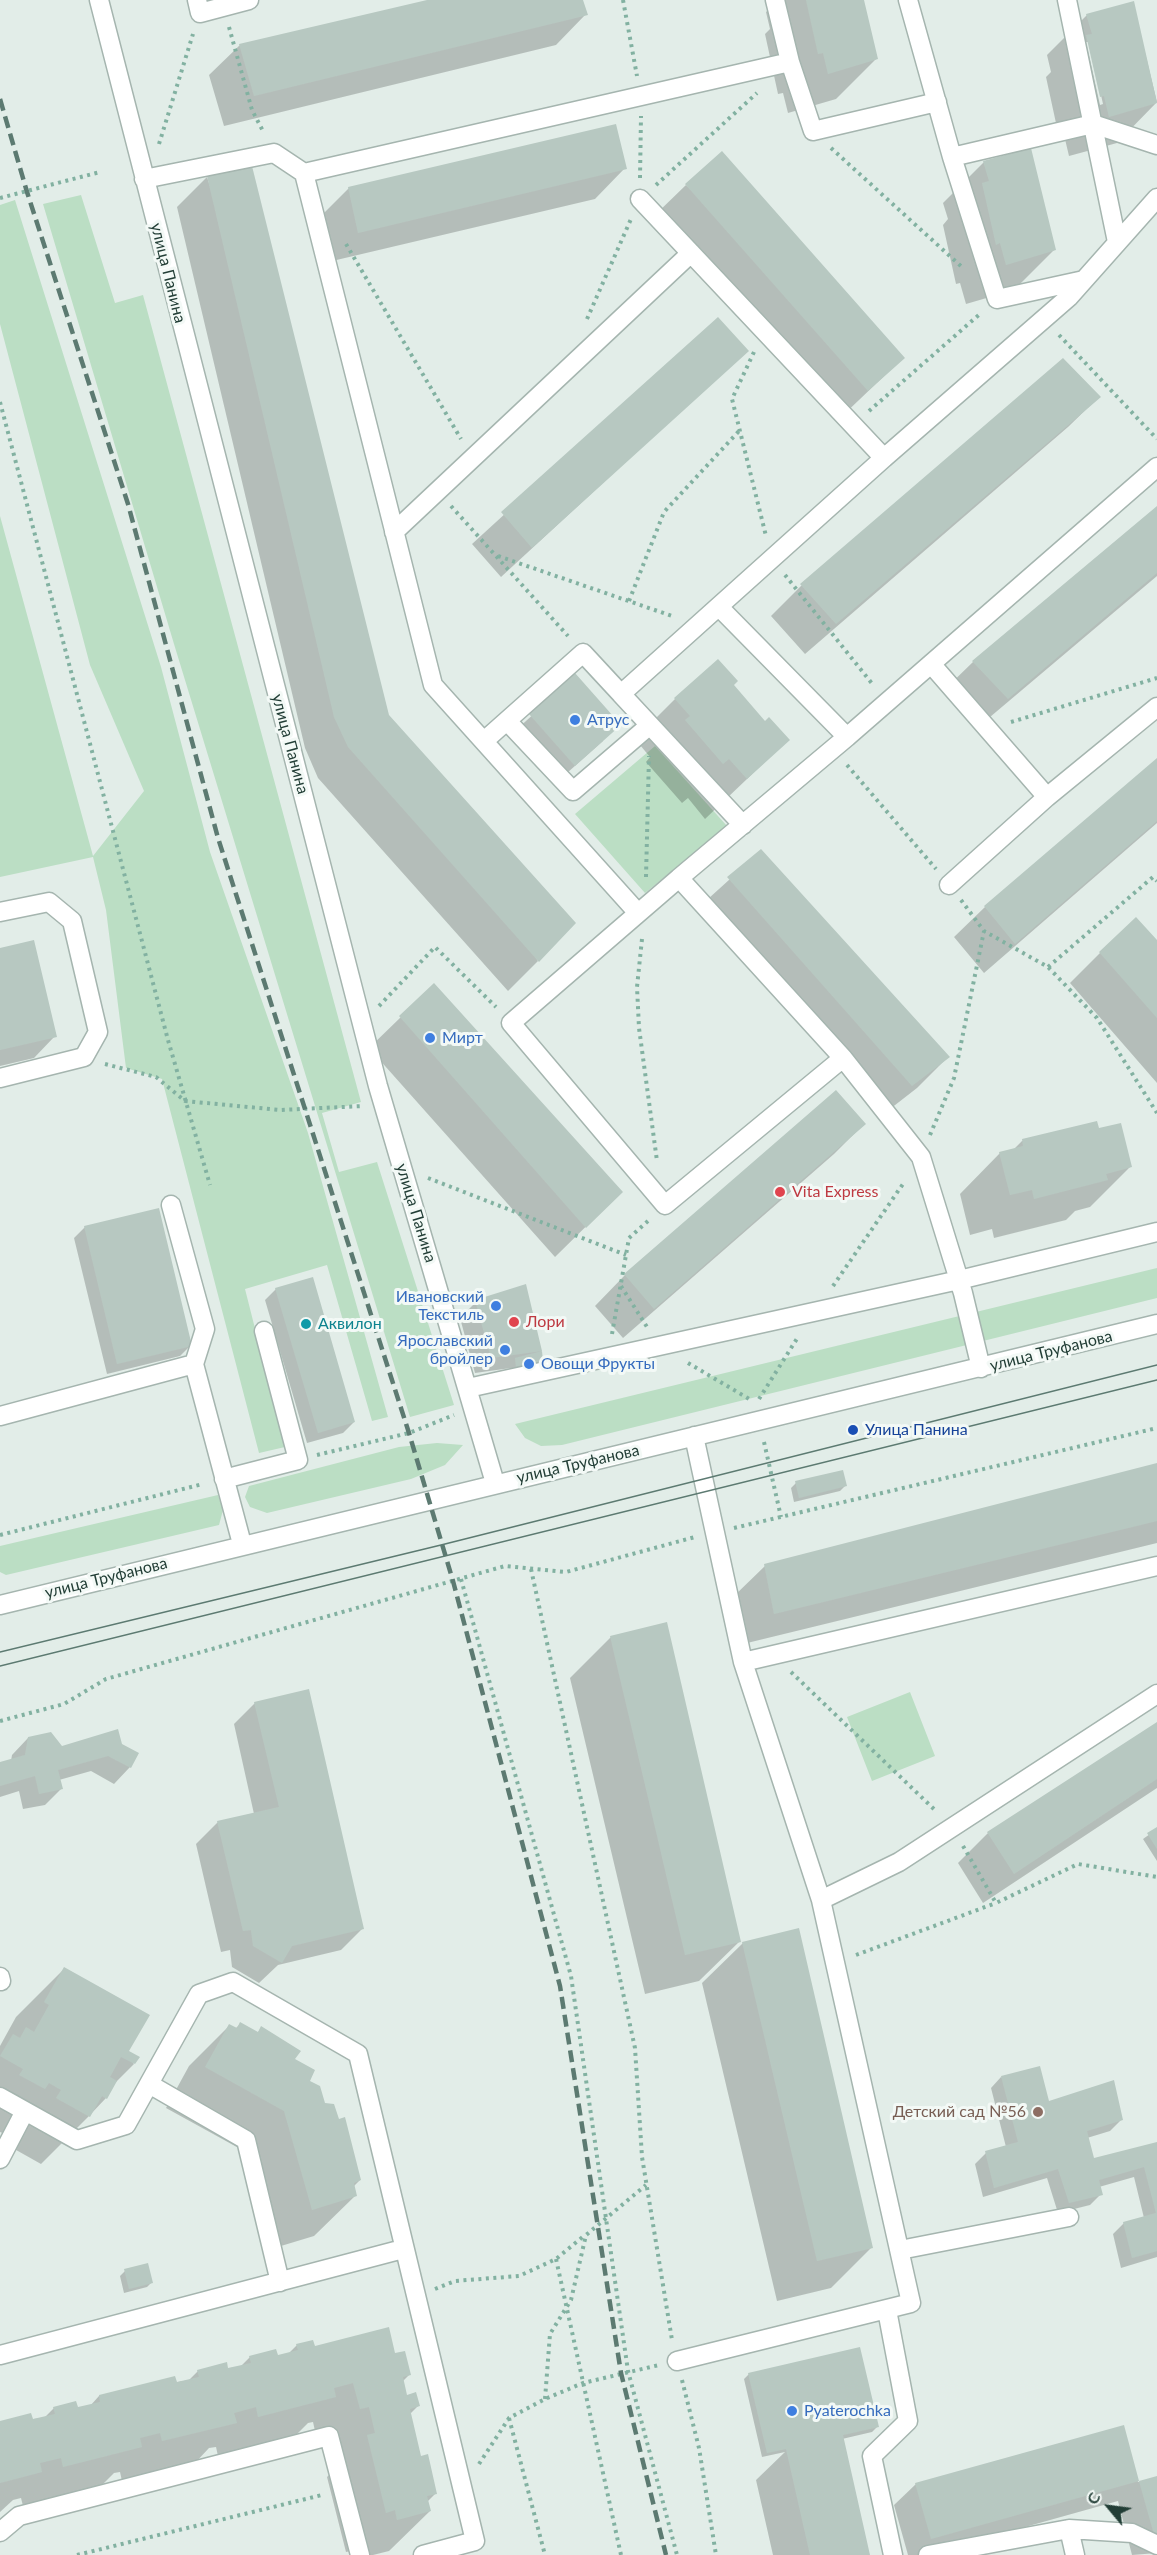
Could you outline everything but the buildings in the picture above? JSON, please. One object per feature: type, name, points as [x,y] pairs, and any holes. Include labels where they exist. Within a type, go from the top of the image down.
[{"type":"street","name":"улица Панина","points":[[99,0],[382,1100],[495,1483]]},
{"type":"street","points":[[198,6],[223,7],[249,0]]},
{"type":"street","points":[[775,0],[790,62],[813,131],[937,102]]},
{"type":"street","points":[[908,0],[952,157],[997,299],[1084,280]]},
{"type":"street","points":[[1067,0],[1118,242]]},
{"type":"street","points":[[304,173],[790,62]]},
{"type":"street","points":[[952,157],[1093,124],[1157,146]]},
{"type":"street","points":[[144,179],[274,153],[304,173],[433,685],[642,910]]},
{"type":"street","points":[[621,694],[884,458],[1044,319],[1084,280],[1157,198]]},
{"type":"street","points":[[640,199],[884,458]]},
{"type":"street","points":[[394,532],[690,253]]},
{"type":"street","points":[[843,1058],[665,1205],[511,1023],[679,878],[888,703],[1157,467]]},
{"type":"street","points":[[719,607],[840,743]]},
{"type":"street","points":[[484,741],[583,652],[742,825]]},
{"type":"street","points":[[932,665],[1047,797]]},
{"type":"street","points":[[950,885],[1047,797],[1157,707]]},
{"type":"street","points":[[507,721],[573,791],[650,725]]},
{"type":"street","points":[[679,878],[843,1058],[921,1157],[959,1280],[981,1368]]},
{"type":"street","points":[[0,912],[49,902],[72,921],[98,1032],[84,1058],[0,1078]]},
{"type":"street","points":[[171,1205],[205,1329],[194,1364],[242,1544]]},
{"type":"street","points":[[468,1388],[959,1280],[1157,1232]]},
{"type":"street","name":"улица Труфанова","points":[[0,1605],[242,1544],[1157,1324]]},
{"type":"street","points":[[224,1479],[298,1460],[264,1332]]},
{"type":"street","points":[[0,1416],[194,1364]]},
{"type":"street","points":[[677,2361],[911,2303],[821,1900],[743,1662],[694,1436]]},
{"type":"street","points":[[743,1662],[1157,1566]]},
{"type":"street","points":[[821,1900],[899,1862],[1157,1694]]},
{"type":"street","points":[[0,2097],[77,2140],[126,2125],[199,1994],[233,1982],[358,2054],[414,2297],[475,2541],[423,2555]]},
{"type":"street","points":[[149,2084],[246,2139],[280,2282]]},
{"type":"street","points":[[0,2159],[26,2112]]},
{"type":"street","points":[[900,2250],[1069,2217]]},
{"type":"street","points":[[1,2350],[280,2282],[403,2249]]},
{"type":"street","points":[[887,2310],[908,2421],[872,2456],[893,2555]]},
{"type":"street","points":[[0,2532],[19,2516],[329,2436],[360,2555]]},
{"type":"street","points":[[1069,2529],[1075,2555]]},
{"type":"street","points":[[928,2555],[1069,2529],[1132,2533],[1157,2545]]},
{"type":"path","points":[[158,148],[198,6]]},
{"type":"path","points":[[223,7],[252,110],[274,153]]},
{"type":"path","points":[[583,328],[640,199],[764,86]]},
{"type":"path","points":[[813,131],[971,275]]},
{"type":"path","points":[[0,198],[100,172]]},
{"type":"path","points":[[340,234],[472,458]]},
{"type":"path","points":[[853,425],[997,299]]},
{"type":"path","points":[[1044,319],[1157,439]]},
{"type":"path","points":[[764,331],[732,399],[772,559],[888,703]]},
{"type":"path","points":[[0,402],[185,1101],[210,1185]]},
{"type":"path","points":[[629,601],[664,512],[740,430]]},
{"type":"path","points":[[437,491],[583,652]]},
{"type":"path","points":[[495,555],[699,625]]},
{"type":"path","points":[[988,729],[1157,678]]},
{"type":"path","points":[[608,1357],[629,1238],[665,1205],[652,1137],[639,1028],[637,987],[650,725]]},
{"type":"path","points":[[840,743],[984,931],[1048,967],[1097,1018],[1157,1113]]},
{"type":"path","points":[[1048,967],[1155,875],[1157,881]]},
{"type":"path","points":[[756,1403],[921,1157],[954,1078],[984,931]]},
{"type":"path","points":[[377,1008],[435,947],[511,1023]]},
{"type":"path","points":[[84,1058],[156,1077],[185,1101],[306,1110],[366,1106],[382,1100]]},
{"type":"path","points":[[425,1177],[626,1255]]},
{"type":"path","points":[[298,1460],[410,1433],[474,1408]]},
{"type":"path","points":[[0,1721],[64,1704],[106,1679],[505,1566],[566,1572],[715,1532],[1157,1428]]},
{"type":"path","points":[[764,1442],[781,1517]]},
{"type":"path","points":[[0,1535],[224,1479]]},
{"type":"path","points":[[531,1569],[635,2048],[646,2185],[663,2297],[699,2448],[716,2555]]},
{"type":"path","points":[[461,1579],[571,1976],[608,2217],[628,2371],[676,2555]]},
{"type":"path","points":[[836,1963],[996,1903]]},
{"type":"path","points":[[414,2297],[455,2281],[519,2276],[556,2259],[646,2185]]},
{"type":"path","points":[[545,2399],[550,2334],[571,2300],[586,2235]]},
{"type":"path","points":[[556,2259],[621,2555]]},
{"type":"path","points":[[463,2490],[509,2418],[545,2399],[583,2384],[628,2371],[677,2361]]},
{"type":"path","points":[[509,2418],[545,2555]]},
{"type":"path","points":[[77,2555],[343,2490]]},
{"type":"green space","points":[[81,195],[115,303],[143,295],[361,1102],[322,1113],[339,1172],[377,1162],[454,1405],[410,1417],[174,644],[43,204]]},
{"type":"green space","points":[[15,200],[161,667],[210,852],[308,1133],[388,1417],[372,1421],[327,1265],[245,1289],[285,1447],[259,1453],[162,1079],[126,1068],[106,910],[93,857],[0,877],[0,516],[93,856],[144,791],[90,665],[0,324],[0,205]]},
{"type":"green space","points":[[655,746],[727,826],[645,893],[575,814]]},
{"type":"green space","points":[[1157,1268],[1157,1298],[562,1445],[541,1446],[525,1438],[515,1424]]},
{"type":"green space","points":[[437,1443],[463,1445],[445,1465],[411,1479],[267,1513],[250,1507],[245,1497],[249,1486],[399,1447]]},
{"type":"green space","points":[[218,1495],[223,1510],[219,1525],[6,1575],[0,1572],[0,1546]]},
{"type":"green space","points":[[910,1692],[935,1756],[872,1781],[847,1717]]},
{"type":"tram line","points":[[0,1652],[441,1545],[1157,1365]]},
{"type":"tram line","points":[[0,1666],[1157,1380]]},
{"type":"railway","points":[[0,99],[27,192],[128,504],[218,838],[409,1433],[453,1581],[560,1986],[621,2373],[666,2555]]},
{"type":"place","name":"Атрус","points":[[575,720]]},
{"type":"place","name":"Мирт","points":[[430,1038]]},
{"type":"place","name":"Vita Express","points":[[780,1192]]},
{"type":"place","name":"Ивановский Текстиль","points":[[496,1306]]},
{"type":"place","name":"Лори","points":[[514,1322]]},
{"type":"place","name":"Аквилон","points":[[306,1324]]},
{"type":"place","name":"Ярославский бройлер","points":[[505,1350]]},
{"type":"place","name":"Овощи Фрукты","points":[[529,1364]]},
{"type":"place","name":"Улица Панина","points":[[853,1430]]},
{"type":"place","name":"Детский сад №56","points":[[1038,2112]]},
{"type":"place","name":"Pyaterochka","points":[[792,2411]]}]
